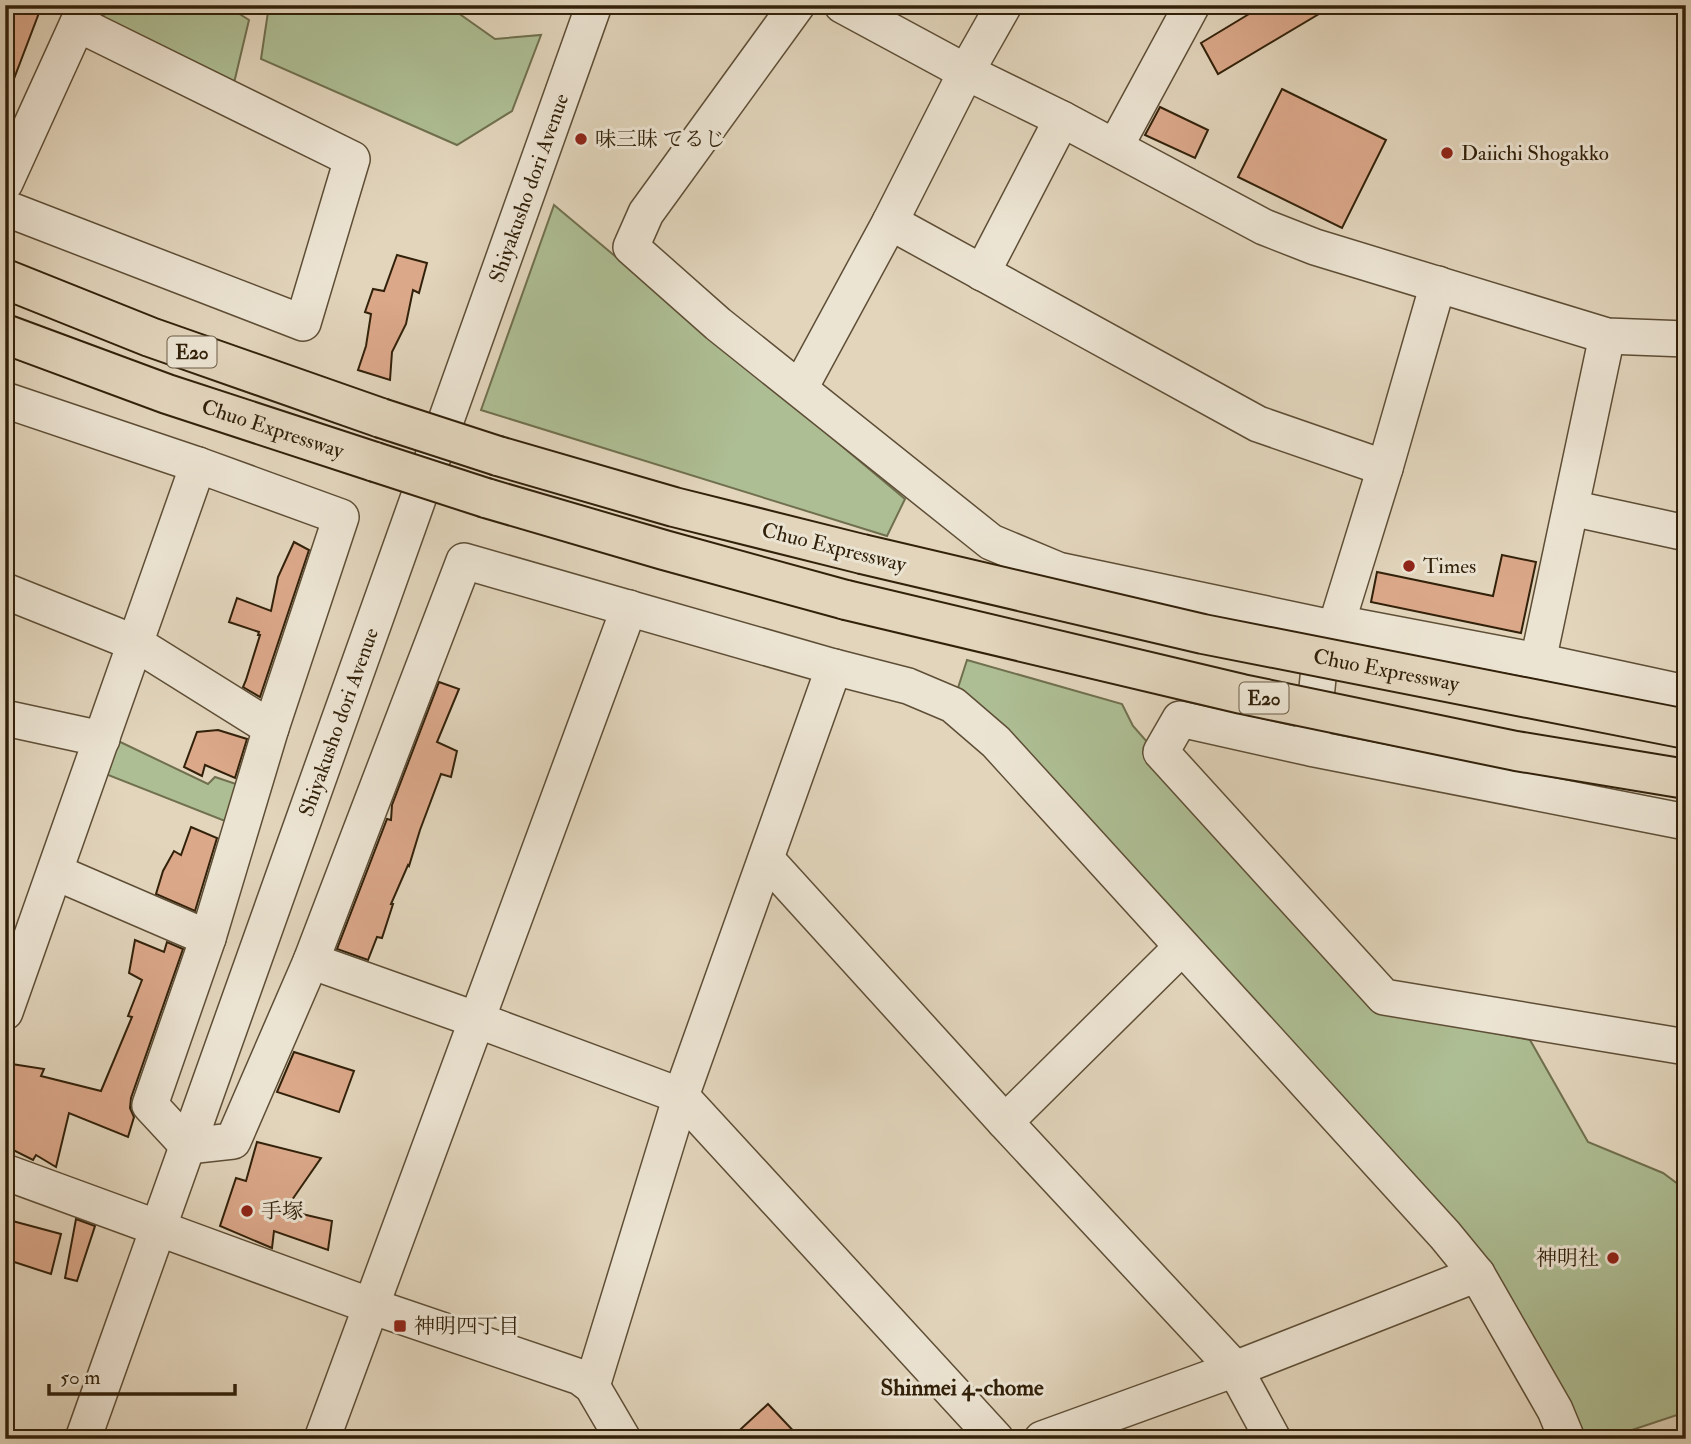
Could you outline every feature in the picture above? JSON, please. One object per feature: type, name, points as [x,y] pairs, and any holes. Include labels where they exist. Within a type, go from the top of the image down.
[{"type":"highway","name":"Chuo Expressway","points":[[5,279],[150,337],[382,418],[498,456],[674,507],[1203,634],[1686,729]]},
{"type":"highway","name":"Chuo Expressway","points":[[5,334],[167,394],[486,498],[846,600],[1242,694],[1516,751],[1686,779]]},
{"type":"street","name":"Shiyakusho dori Avenue","points":[[83,1439],[594,5]]},
{"type":"street","points":[[797,5],[646,214],[631,247],[718,324],[991,542],[1058,570],[1686,693]]},
{"type":"street","points":[[842,5],[1264,227],[1315,247],[1607,336],[1686,339]]},
{"type":"street","points":[[800,388],[1004,5]]},
{"type":"street","points":[[1115,147],[1192,5]]},
{"type":"street","points":[[5,183],[82,15],[352,159],[303,323],[5,208]]},
{"type":"street","points":[[982,273],[1062,119]]},
{"type":"street","points":[[890,222],[1258,424],[1385,468]]},
{"type":"street","points":[[1310,748],[1330,624],[1385,468],[1438,284]]},
{"type":"street","points":[[1538,662],[1607,336]]},
{"type":"street","points":[[5,400],[341,517],[271,728],[208,938],[149,1105],[188,1146],[233,1142],[311,961],[464,561],[908,687],[953,705],[996,742],[1477,1273],[1555,1410],[1567,1439]]},
{"type":"street","points":[[5,1012],[198,465]]},
{"type":"street","points":[[1570,508],[1686,533]]},
{"type":"street","points":[[5,591],[135,643],[271,728]]},
{"type":"street","points":[[322,1439],[629,608]]},
{"type":"street","points":[[592,1386],[681,1096],[834,667]]},
{"type":"street","points":[[5,718],[102,739]]},
{"type":"street","points":[[1686,822],[1310,748],[1180,719],[1161,752],[1384,997],[1686,1047]]},
{"type":"street","points":[[766,859],[1005,1122],[1236,1369],[1273,1439]]},
{"type":"street","points":[[55,872],[208,938]]},
{"type":"street","points":[[1005,1122],[1182,947]]},
{"type":"street","points":[[311,961],[681,1096],[996,1439]]},
{"type":"street","points":[[5,1172],[372,1306],[580,1377],[592,1386],[623,1439]]},
{"type":"street","points":[[1042,1439],[1236,1369],[1477,1273]]},
{"type":"green space","points":[[108,5],[225,5],[249,20],[234,83],[102,19]]},
{"type":"green space","points":[[258,5],[450,5],[495,39],[541,35],[512,111],[457,145],[261,59],[268,12]]},
{"type":"green space","points":[[554,205],[905,499],[887,536],[481,410]]},
{"type":"green space","points":[[967,660],[1122,704],[1133,726],[1385,1012],[1530,1040],[1588,1142],[1663,1173],[1686,1190],[1686,1412],[1605,1439],[1582,1439],[1526,1330],[956,694]]},
{"type":"green space","points":[[114,739],[208,784],[215,777],[242,786],[225,821],[103,773]]},
{"type":"building","points":[[5,5],[42,5],[7,97],[5,96]]},
{"type":"building","points":[[1264,5],[1334,5],[1218,74],[1201,43]]},
{"type":"building","points":[[1282,89],[1386,140],[1342,228],[1238,177]]},
{"type":"building","points":[[1160,107],[1208,130],[1195,158],[1145,135]]},
{"type":"building","points":[[397,255],[427,263],[419,293],[413,290],[406,324],[392,352],[390,380],[358,370],[366,346],[371,314],[365,312],[373,289],[384,291]]},
{"type":"building","points":[[294,542],[309,550],[260,697],[243,687],[259,632],[229,622],[237,598],[271,611],[278,577]]},
{"type":"building","points":[[1502,555],[1536,562],[1521,633],[1371,602],[1377,572],[1493,596]]},
{"type":"building","points":[[439,682],[459,689],[437,742],[457,751],[451,777],[441,774],[409,866],[391,904],[382,938],[377,937],[368,960],[337,949],[387,819],[391,820],[392,805]]},
{"type":"building","points":[[218,730],[247,739],[235,778],[205,765],[202,776],[184,767],[197,732]]},
{"type":"building","points":[[191,827],[217,838],[195,911],[156,894],[163,871],[174,851],[181,855]]},
{"type":"building","points":[[135,940],[164,952],[167,942],[183,949],[131,1098],[130,1108],[134,1117],[128,1137],[69,1113],[56,1167],[36,1155],[33,1160],[5,1146],[5,1063],[44,1069],[41,1076],[101,1091],[132,1017],[128,1016],[142,980],[129,973]]},
{"type":"building","points":[[294,1052],[354,1071],[339,1112],[277,1092]]},
{"type":"building","points":[[257,1142],[321,1158],[285,1210],[332,1221],[328,1250],[274,1231],[272,1248],[220,1226],[236,1178],[246,1181]]},
{"type":"building","points":[[5,1219],[61,1234],[51,1274],[5,1259]]},
{"type":"building","points":[[76,1219],[95,1226],[77,1281],[65,1278]]},
{"type":"building","points":[[768,1404],[801,1439],[730,1439]]},
{"type":"place","name":"味三昧 てるじ","points":[[581,139]]},
{"type":"place","name":"Daiichi Shogakko","points":[[1447,153]]},
{"type":"place","name":"Times","points":[[1409,566]]},
{"type":"place","name":"手塚","points":[[247,1211]]},
{"type":"place","name":"神明社","points":[[1613,1258]]},
{"type":"place","name":"神明四丁目","points":[[400,1326]]},
{"type":"district","name":"Shinmei 4-chome","points":[[962,1387]]}]
